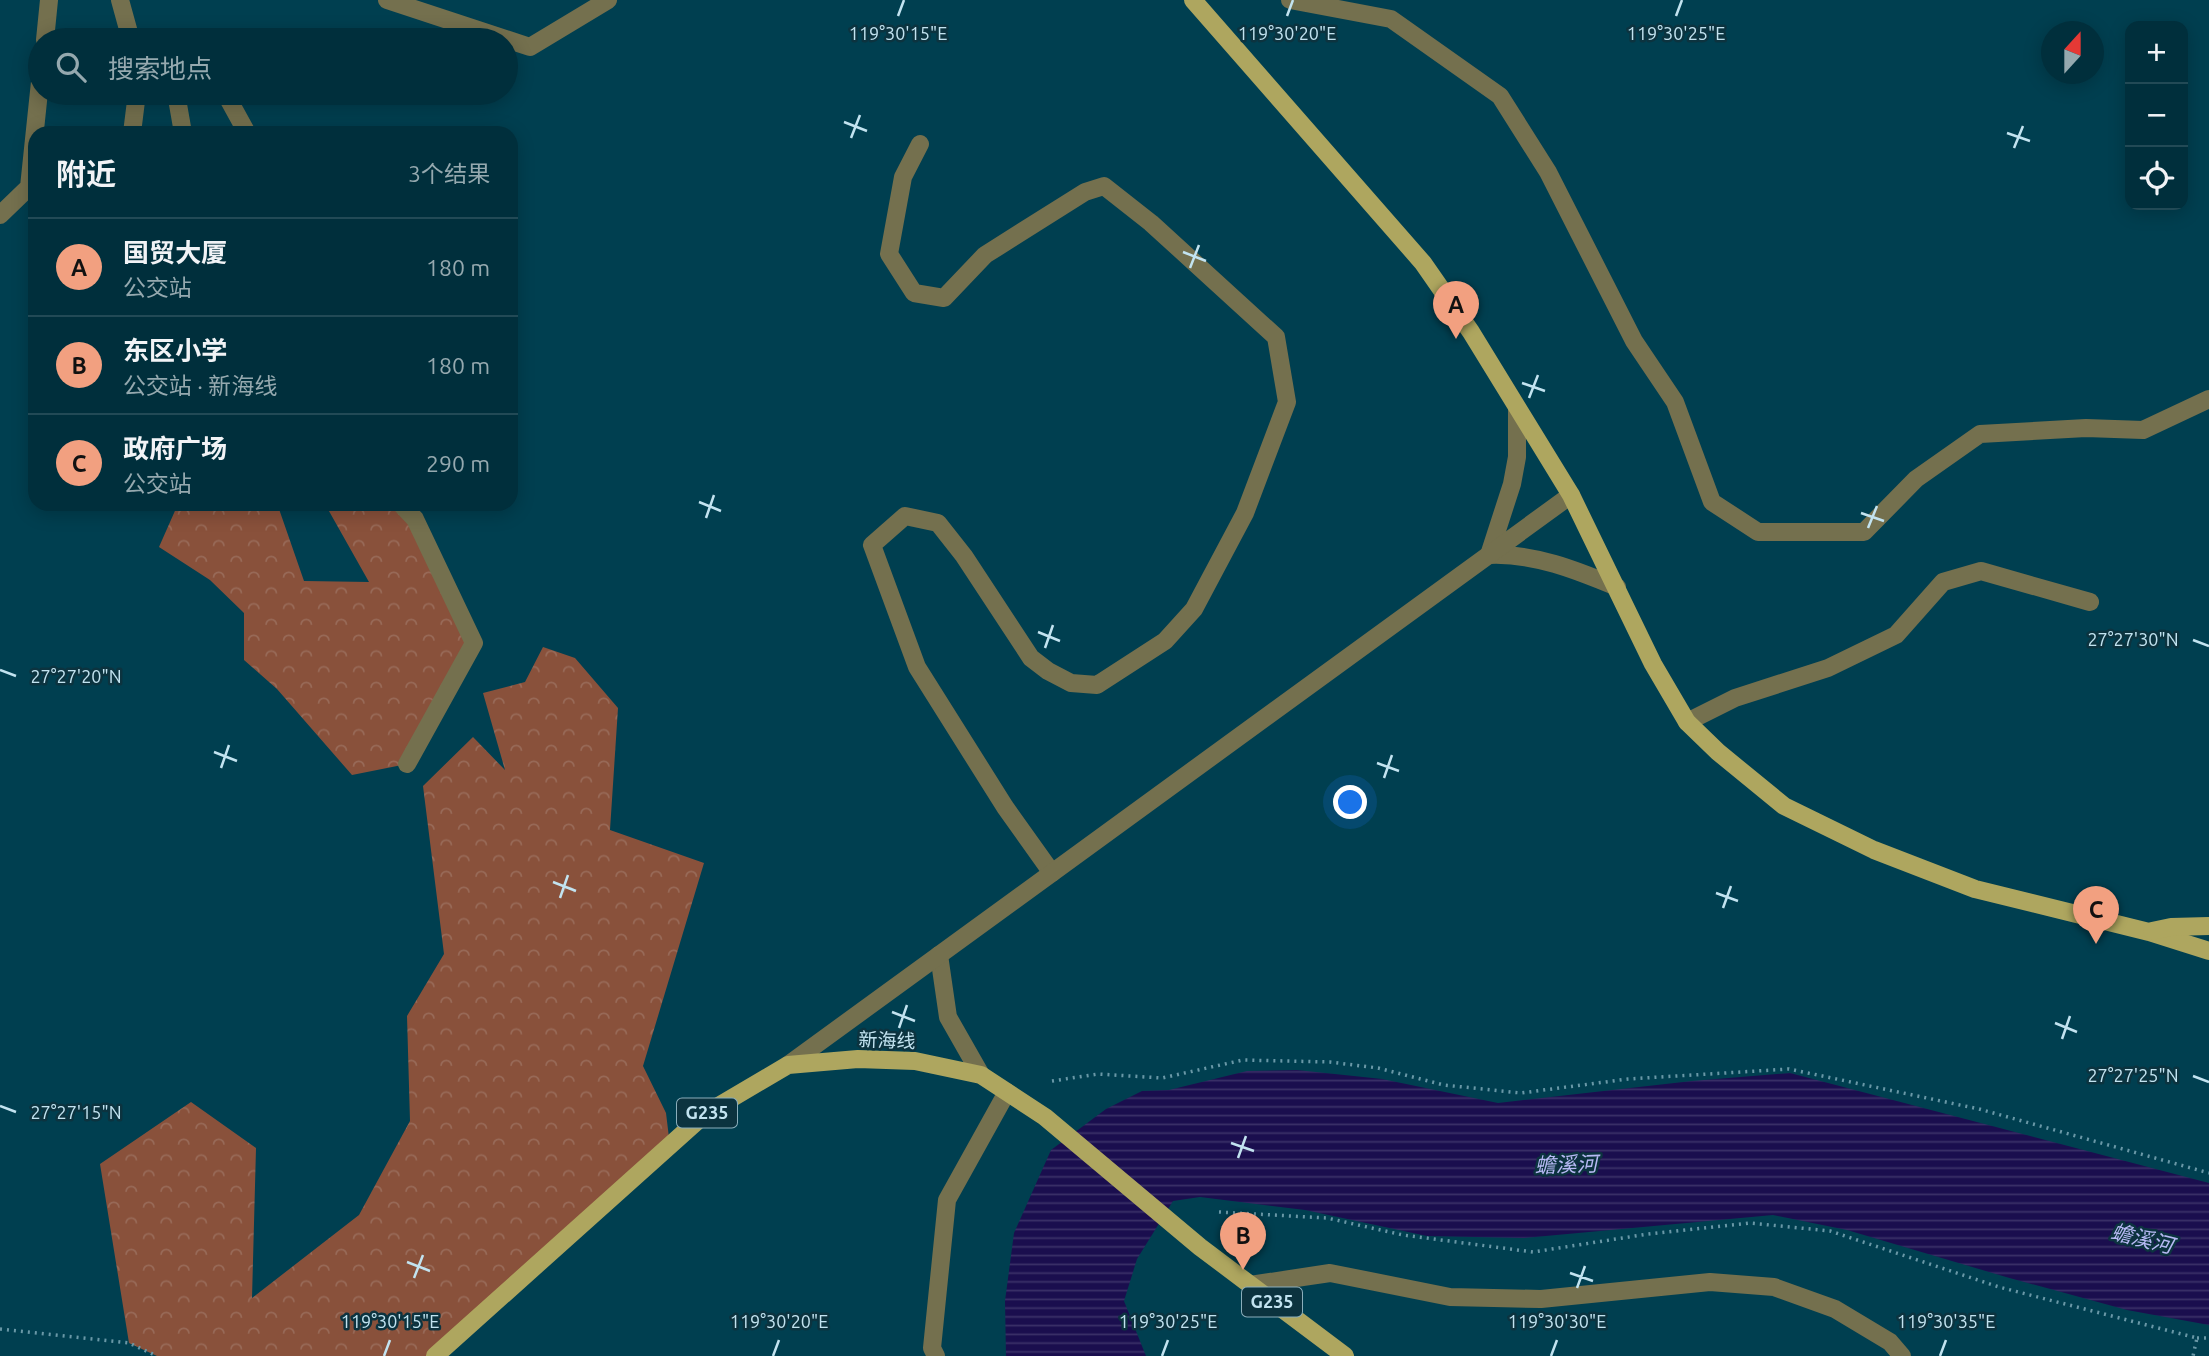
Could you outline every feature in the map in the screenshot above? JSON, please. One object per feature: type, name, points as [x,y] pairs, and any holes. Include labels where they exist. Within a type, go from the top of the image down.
[{"type":"main road","points":[[1194,0],[1423,263],[1471,332],[1571,495],[1653,664],[1687,722],[1718,752],[1784,806],[1874,850],[1975,889],[2148,932],[2209,951]]},
{"type":"main road","points":[[2148,932],[2171,927],[2209,926]]},
{"type":"main road","name":"新海线","points":[[435,1356],[705,1114],[788,1065],[858,1059],[915,1061],[981,1075],[1045,1117],[1200,1247],[1345,1356]]},
{"type":"street","points":[[46,28],[49,0]]},
{"type":"street","points":[[120,0],[128,28]]},
{"type":"street","points":[[387,0],[472,28]]},
{"type":"street","points":[[518,43],[530,47],[608,0]]},
{"type":"street","points":[[1290,0],[1391,19],[1500,96],[1548,172],[1634,341],[1675,402],[1712,502],[1758,532],[1864,533],[1916,479],[1980,434],[2086,428],[2143,430],[2209,399]]},
{"type":"street","points":[[35,126],[38,105]]},
{"type":"street","points":[[133,126],[136,105]]},
{"type":"street","points":[[178,105],[182,126]]},
{"type":"street","points":[[232,105],[243,126]]},
{"type":"street","points":[[920,144],[903,177],[889,254],[914,293],[944,298],[985,255],[1085,192],[1104,186],[1151,223],[1276,337],[1287,402],[1245,513],[1194,609],[1165,641],[1097,685],[1071,683],[1031,658],[964,556],[938,523],[905,516],[872,545],[917,667],[1005,807],[1052,873]]},
{"type":"street","points":[[0,215],[28,188]]},
{"type":"street","points":[[1489,555],[1512,484],[1517,457],[1517,408]]},
{"type":"street","points":[[788,1065],[1571,495]]},
{"type":"street","points":[[407,764],[474,643],[415,519],[408,511]]},
{"type":"street","points":[[1489,555],[1513,554],[1574,569],[1617,587]]},
{"type":"street","points":[[1687,722],[1735,698],[1828,667],[1896,635],[1943,582],[1981,571],[2090,602]]},
{"type":"street","points":[[939,955],[947,1017],[981,1075]]},
{"type":"street","points":[[936,1356],[932,1348],[947,1199],[1007,1092]]},
{"type":"street","points":[[1250,1285],[1330,1273],[1450,1297],[1541,1299],[1710,1282],[1774,1287],[1835,1309],[1890,1342],[1902,1356]]},
{"type":"path","points":[[1052,1081],[1098,1074],[1162,1078],[1243,1060],[1305,1061],[1378,1068],[1444,1085],[1521,1093],[1628,1079],[1789,1069],[1979,1109],[2209,1173]]},
{"type":"path","points":[[1219,1212],[1327,1218],[1403,1235],[1533,1252],[1648,1234],[1749,1223],[1830,1231],[1999,1287],[2197,1338],[2209,1338]]},
{"type":"path","points":[[0,1329],[129,1343],[157,1356]]},
{"type":"path","points":[[2193,1356],[2197,1338]]},
{"type":"green space","points":[[175,511],[280,511],[304,581],[369,582],[329,511],[405,511],[474,643],[407,764],[352,775],[277,689],[244,660],[244,613],[210,580],[159,547]]},
{"type":"green space","points":[[543,647],[575,658],[618,708],[610,830],[704,863],[643,1066],[666,1113],[670,1146],[435,1356],[157,1356],[129,1343],[100,1164],[191,1102],[256,1148],[252,1298],[359,1215],[410,1121],[407,1016],[444,954],[423,786],[473,737],[505,770],[483,693],[525,682]]},
{"type":"water","name":"蟾溪河","points":[[1297,1070],[1382,1079],[1498,1103],[1790,1073],[2209,1183],[2209,1325],[2127,1310],[1847,1230],[1773,1215],[1524,1238],[1427,1236],[1305,1210],[1200,1197],[1173,1201],[1137,1259],[1124,1301],[1146,1356],[1006,1356],[1005,1301],[1014,1233],[1051,1150],[1106,1109],[1142,1091],[1169,1090],[1247,1071]]},
{"type":"place","name":"国贸大厦","points":[[1456,339]]},
{"type":"place","name":"政府广场","points":[[2096,944]]},
{"type":"place","name":"东区小学","points":[[1243,1270]]}]
